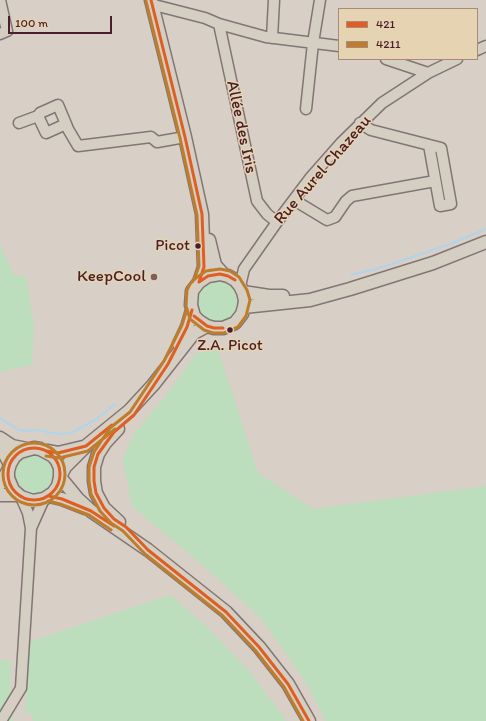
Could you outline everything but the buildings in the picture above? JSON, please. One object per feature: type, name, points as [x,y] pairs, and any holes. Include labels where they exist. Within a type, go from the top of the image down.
[{"type":"main road","points":[[152,3],[185,137],[202,214],[204,267],[199,282],[192,292],[192,310],[194,316],[199,321],[214,328],[229,326],[239,319],[244,307],[242,289],[235,280],[220,274],[208,276],[199,282]]},
{"type":"main road","points":[[202,214],[206,223],[215,265],[226,276]]},
{"type":"main road","points":[[244,307],[298,302],[350,289],[433,263],[486,242]]},
{"type":"main road","points":[[242,289],[269,296],[297,297],[350,289]]},
{"type":"main road","points":[[168,364],[187,327],[192,310]]},
{"type":"main road","points":[[148,550],[104,508],[96,493],[94,467],[98,454],[104,443],[114,432],[134,415],[168,364],[194,333],[207,326]]},
{"type":"main road","points":[[47,498],[58,486],[65,466],[86,446],[130,411],[153,385]]},
{"type":"main road","points":[[0,438],[12,446],[27,449]]},
{"type":"main road","points":[[0,446],[9,467],[10,484],[19,496]]},
{"type":"main road","points":[[0,484],[14,457],[20,452],[34,448],[58,454],[86,446]]},
{"type":"main road","points":[[47,451],[57,461],[61,476],[78,499],[92,511],[148,550],[226,612],[259,647],[288,684],[309,721]]},
{"type":"main road","points":[[0,495],[19,496],[33,501],[47,498],[62,499],[92,511]]},
{"type":"street","points":[[0,0],[7,31],[0,34]]},
{"type":"street","points":[[272,38],[274,0]]},
{"type":"street","points":[[306,109],[313,43],[320,0]]},
{"type":"street","points":[[152,3],[158,6],[205,18],[219,24],[272,38],[338,46]]},
{"type":"street","name":"Allée des Iris","points":[[219,24],[257,202],[267,214],[277,222]]},
{"type":"street","points":[[389,60],[428,73]]},
{"type":"street","name":"Rue Aurel Chazeau","points":[[242,289],[244,270],[277,222],[311,177],[360,123],[382,103],[428,73],[454,60]]},
{"type":"street","points":[[19,123],[38,116],[58,105],[78,146],[151,137],[157,142],[185,137]]},
{"type":"street","points":[[38,116],[46,133],[66,124]]},
{"type":"street","points":[[360,123],[371,130],[441,148],[451,204],[440,206],[429,145]]},
{"type":"street","points":[[294,200],[327,220],[335,217],[346,201],[352,196],[435,181]]},
{"type":"street","points":[[226,276],[231,276],[244,270]]},
{"type":"street","points":[[1,721],[21,688],[31,528],[28,514],[19,496]]},
{"type":"street","points":[[31,528],[47,498]]},
{"type":"green space","points":[[0,245],[14,275],[26,277],[34,325],[32,365],[0,372]]},
{"type":"green space","points":[[222,282],[229,285],[235,291],[238,302],[237,310],[229,319],[222,322],[214,322],[207,319],[199,310],[198,298],[201,291],[210,283]]},
{"type":"green space","points":[[218,350],[258,473],[313,509],[486,486],[486,721],[326,721],[304,679],[260,617],[205,567],[132,506],[123,459],[134,434],[169,392],[196,353]]},
{"type":"green space","points":[[30,453],[44,455],[54,465],[56,480],[48,492],[30,497],[29,492],[23,488],[17,489],[13,480],[14,466],[18,460]]},
{"type":"green space","points":[[170,595],[211,631],[249,671],[287,721],[34,721],[31,713],[25,713],[29,642]]},
{"type":"green space","points":[[0,660],[11,660],[10,694],[13,707],[13,721],[0,721]]},
{"type":"waterway","points":[[351,275],[383,267],[450,244],[486,229]]},
{"type":"waterway","points":[[0,418],[17,429],[25,431],[37,430],[58,434],[71,433],[95,420],[115,404]]},
{"type":"transit line","name":"421","points":[[151,0],[185,137],[202,214],[204,267],[199,282]]},
{"type":"transit line","name":"4211","points":[[146,1],[180,138],[197,215],[199,266],[194,280]]},
{"type":"transit line","name":"4211","points":[[220,269],[230,271],[239,277],[247,290],[250,300],[246,316],[238,327],[224,333],[213,333],[204,330],[190,319],[186,306],[187,290],[196,278],[206,271],[220,269]]},
{"type":"transit line","name":"421","points":[[199,282],[208,276],[220,274],[235,280]]},
{"type":"transit line","name":"4211","points":[[187,309],[182,325],[164,361],[130,412],[110,428],[94,452],[89,467],[91,494],[100,511],[111,523],[123,531],[145,554],[223,616],[255,650],[284,687],[303,721]]},
{"type":"transit line","name":"421","points":[[192,310],[187,327],[168,364],[134,415],[114,432],[98,454],[94,467],[96,493],[104,508],[114,519],[126,527],[148,550],[226,612],[259,647],[288,684],[309,721]]},
{"type":"transit line","name":"421","points":[[194,316],[207,326],[223,328]]},
{"type":"transit line","name":"421","points":[[47,451],[58,453],[86,446],[112,425]]},
{"type":"transit line","name":"4211","points":[[46,456],[59,458],[88,451],[115,429]]},
{"type":"transit line","name":"4211","points":[[28,443],[40,443],[56,452],[63,462],[65,474],[63,486],[56,496],[40,505],[28,505],[17,500],[8,491],[3,480],[3,468],[8,457],[17,448],[28,443]]},
{"type":"transit line","name":"421","points":[[29,448],[39,448],[53,455],[60,469],[60,474],[60,479],[53,493],[39,500],[29,500],[19,496],[12,489],[8,479],[8,469],[12,459],[19,452],[29,448]]},
{"type":"transit line","name":"421","points":[[49,496],[62,499],[91,511],[114,526]]},
{"type":"transit line","name":"4211","points":[[48,501],[89,515],[111,530]]},
{"type":"place","name":"Picot","points":[[198,246]]},
{"type":"place","name":"KeepCool","points":[[154,277]]},
{"type":"place","name":"Z.A. Picot","points":[[230,330]]}]
